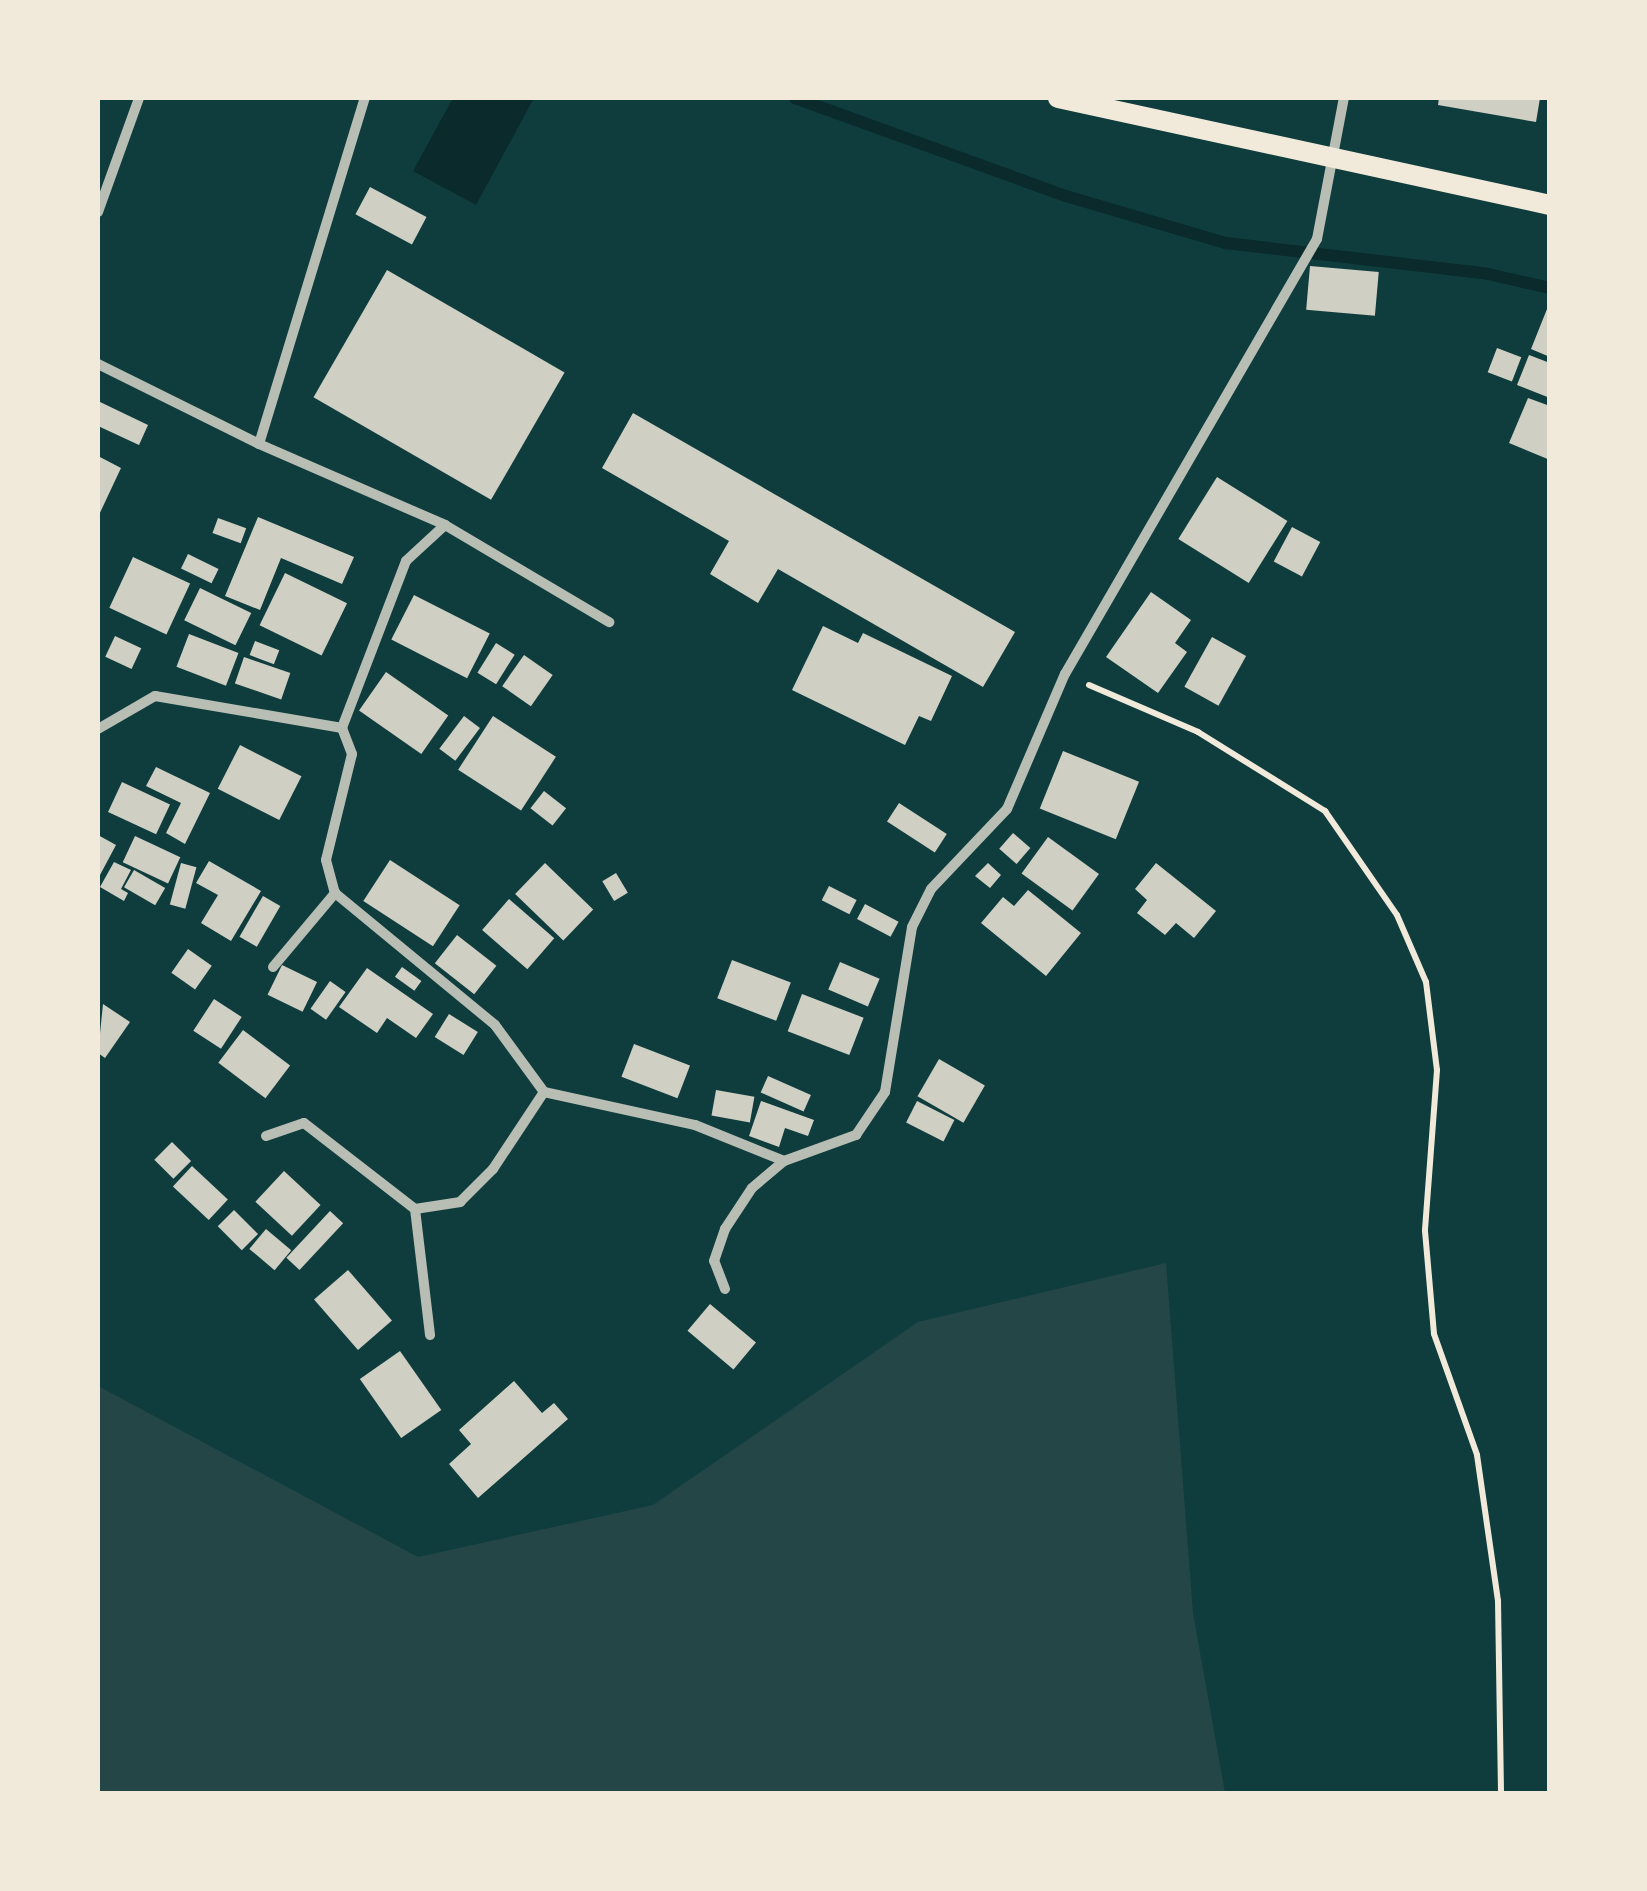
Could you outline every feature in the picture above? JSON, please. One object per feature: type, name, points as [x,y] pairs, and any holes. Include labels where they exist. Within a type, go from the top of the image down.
[{"type":"main road","points":[[1058,98],[1550,206]]},
{"type":"street","points":[[98,212],[139,98]]},
{"type":"street","points":[[259,444],[365,98]]},
{"type":"street","points":[[725,1289],[714,1261],[725,1230],[752,1188],[784,1160],[856,1135],[885,1092],[912,928],[931,888],[1007,809],[1065,674],[1317,240],[1344,98]]},
{"type":"street","points":[[98,364],[259,444],[445,525],[609,622]]},
{"type":"street","points":[[445,525],[406,561],[342,728],[352,754],[326,860],[335,894],[495,1025],[544,1092],[695,1126],[784,1160]]},
{"type":"street","points":[[98,729],[155,696],[342,728]]},
{"type":"street","points":[[273,967],[335,894]]},
{"type":"street","points":[[415,1209],[460,1202],[493,1169],[544,1092]]},
{"type":"street","points":[[266,1136],[304,1122],[415,1209],[430,1335]]},
{"type":"path","points":[[1065,674],[1198,732],[1324,812],[1398,915],[1426,982],[1437,1070],[1425,1231],[1434,1334],[1479,1473],[1498,1601],[1501,1794]]},
{"type":"shaded area","points":[[453,98],[534,98],[476,205],[413,171]]},
{"type":"shaded area","points":[[1166,1263],[1193,1613],[1225,1793],[98,1793],[98,1386],[418,1557],[653,1505],[918,1322]]},
{"type":"building","points":[[1439,98],[1540,98],[1536,122],[1438,105]]},
{"type":"building","points":[[370,187],[427,217],[412,244],[355,214]]},
{"type":"building","points":[[1310,266],[1379,272],[1375,316],[1306,310]]},
{"type":"building","points":[[387,270],[565,372],[491,500],[314,397]]},
{"type":"building","points":[[1550,304],[1550,357],[1531,349]]},
{"type":"building","points":[[1497,348],[1521,357],[1512,382],[1488,372]]},
{"type":"building","points":[[1529,355],[1550,363],[1550,398],[1517,385]]},
{"type":"building","points":[[1528,398],[1550,406],[1550,460],[1509,443]]},
{"type":"building","points":[[98,401],[148,425],[139,445],[98,426]]},
{"type":"building","points":[[633,413],[1015,632],[983,687],[778,569],[758,603],[710,574],[729,541],[602,468]]},
{"type":"building","points":[[98,456],[121,468],[98,517]]},
{"type":"building","points":[[1217,477],[1287,521],[1249,583],[1178,539]]},
{"type":"building","points":[[258,517],[354,557],[342,584],[281,558],[260,610],[225,596]]},
{"type":"building","points":[[218,518],[246,528],[241,543],[213,533]]},
{"type":"building","points":[[1292,527],[1320,542],[1302,576],[1274,561]]},
{"type":"building","points":[[188,554],[219,569],[212,583],[181,568]]},
{"type":"building","points":[[133,557],[190,584],[166,634],[109,608]]},
{"type":"building","points":[[285,573],[347,603],[322,655],[260,625]]},
{"type":"building","points":[[200,588],[251,613],[235,645],[184,620]]},
{"type":"building","points":[[1151,592],[1191,620],[1175,643],[1187,652],[1158,693],[1106,657]]},
{"type":"building","points":[[414,595],[490,634],[467,678],[391,640]]},
{"type":"building","points":[[823,626],[858,643],[863,633],[952,676],[931,721],[919,716],[905,745],[792,690]]},
{"type":"building","points":[[189,634],[238,653],[226,686],[176,667]]},
{"type":"building","points":[[115,636],[141,648],[132,669],[105,657]]},
{"type":"building","points":[[1212,637],[1246,656],[1218,706],[1184,687]]},
{"type":"building","points":[[255,641],[279,650],[274,664],[250,655]]},
{"type":"building","points":[[496,643],[515,655],[496,684],[477,673]]},
{"type":"building","points":[[524,655],[553,675],[531,706],[502,686]]},
{"type":"building","points":[[244,657],[290,673],[281,699],[235,683]]},
{"type":"building","points":[[386,672],[448,716],[421,754],[359,711]]},
{"type":"building","points":[[464,716],[480,728],[455,761],[439,749]]},
{"type":"building","points":[[493,716],[556,757],[521,811],[458,770]]},
{"type":"building","points":[[240,745],[301,776],[279,820],[218,789]]},
{"type":"building","points":[[1063,751],[1139,782],[1116,839],[1040,808]]},
{"type":"building","points":[[156,767],[210,793],[185,844],[166,833],[181,803],[146,786]]},
{"type":"building","points":[[122,782],[170,804],[156,834],[108,812]]},
{"type":"building","points":[[544,791],[566,808],[553,826],[530,808]]},
{"type":"building","points":[[899,803],[947,834],[935,852],[887,821]]},
{"type":"building","points":[[1013,833],[1030,848],[1017,864],[999,849]]},
{"type":"building","points":[[98,835],[116,845],[100,875],[98,874]]},
{"type":"building","points":[[135,836],[180,857],[168,883],[123,862]]},
{"type":"building","points":[[1048,837],[1099,874],[1073,910],[1022,873]]},
{"type":"building","points":[[390,860],[460,905],[433,946],[363,901]]},
{"type":"building","points":[[209,861],[261,891],[231,941],[201,923],[218,895],[196,883]]},
{"type":"building","points":[[114,862],[131,870],[121,889],[128,893],[124,901],[100,887]]},
{"type":"building","points":[[181,863],[196,867],[185,909],[170,905]]},
{"type":"building","points":[[545,863],[593,910],[563,940],[515,894]]},
{"type":"building","points":[[988,863],[1001,875],[990,888],[975,876]]},
{"type":"building","points":[[1156,863],[1216,911],[1194,938],[1176,923],[1165,935],[1137,913],[1147,900],[1135,889]]},
{"type":"building","points":[[134,870],[165,888],[155,905],[124,887]]},
{"type":"building","points":[[616,873],[628,893],[614,901],[602,881]]},
{"type":"building","points":[[829,886],[857,900],[849,914],[822,900]]},
{"type":"building","points":[[1028,890],[1081,933],[1046,976],[981,923],[1003,897],[1014,906]]},
{"type":"building","points":[[263,896],[280,906],[257,947],[240,937]]},
{"type":"building","points":[[509,899],[554,938],[527,969],[482,930]]},
{"type":"building","points":[[865,904],[899,922],[891,937],[857,919]]},
{"type":"building","points":[[457,935],[496,966],[474,994],[435,963]]},
{"type":"building","points":[[188,949],[212,966],[195,989],[171,973]]},
{"type":"building","points":[[732,960],[791,983],[776,1021],[717,998]]},
{"type":"building","points":[[840,962],[880,979],[868,1006],[828,990]]},
{"type":"building","points":[[282,965],[317,982],[303,1012],[268,995]]},
{"type":"building","points":[[402,967],[421,981],[414,991],[395,977]]},
{"type":"building","points":[[367,968],[433,1014],[416,1038],[387,1018],[377,1033],[339,1007]]},
{"type":"building","points":[[330,981],[346,992],[326,1020],[310,1009]]},
{"type":"building","points":[[802,994],[864,1018],[849,1055],[788,1031]]},
{"type":"building","points":[[214,999],[242,1017],[221,1049],[193,1031]]},
{"type":"building","points":[[103,1004],[130,1022],[105,1058],[98,1053]]},
{"type":"building","points":[[449,1014],[478,1032],[464,1055],[435,1037]]},
{"type":"building","points":[[243,1030],[290,1066],[265,1098],[218,1063]]},
{"type":"building","points":[[634,1044],[690,1066],[677,1098],[621,1077]]},
{"type":"building","points":[[939,1059],[985,1086],[963,1123],[918,1096]]},
{"type":"building","points":[[768,1076],[811,1095],[804,1112],[761,1092]]},
{"type":"building","points":[[716,1090],[754,1097],[750,1122],[711,1116]]},
{"type":"building","points":[[761,1101],[814,1120],[808,1136],[785,1128],[779,1147],[749,1136]]},
{"type":"building","points":[[917,1101],[954,1120],[944,1141],[906,1122]]},
{"type":"building","points":[[172,1142],[191,1161],[173,1179],[154,1160]]},
{"type":"building","points":[[192,1166],[228,1199],[209,1220],[173,1186]]},
{"type":"building","points":[[284,1171],[321,1205],[292,1236],[255,1202]]},
{"type":"building","points":[[234,1210],[258,1234],[242,1250],[218,1226]]},
{"type":"building","points":[[330,1211],[343,1223],[300,1270],[286,1258]]},
{"type":"building","points":[[266,1229],[291,1250],[275,1270],[249,1249]]},
{"type":"building","points":[[348,1270],[392,1321],[358,1350],[314,1300]]},
{"type":"building","points":[[710,1304],[756,1343],[733,1369],[688,1331]]},
{"type":"building","points":[[400,1351],[441,1410],[401,1438],[360,1379]]},
{"type":"building","points":[[514,1381],[542,1413],[554,1403],[568,1419],[478,1498],[449,1464],[471,1444],[459,1430]]},
{"type":"waterway","points":[[795,98],[1066,196],[1226,243],[1488,274],[1550,288]]}]
